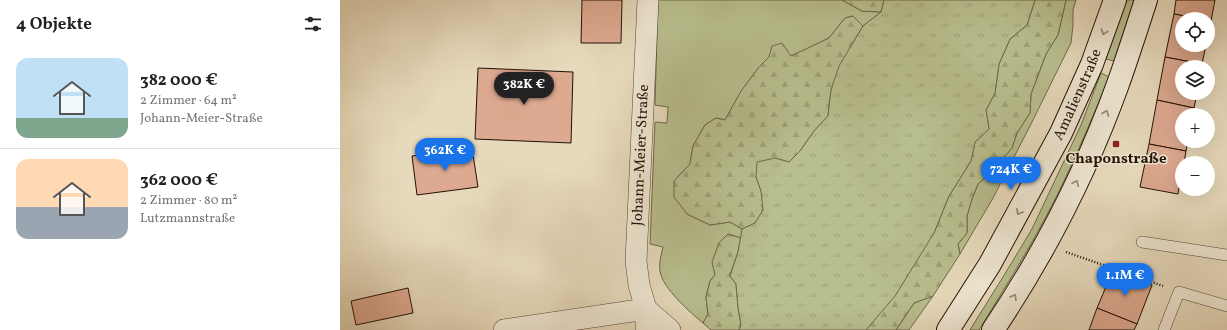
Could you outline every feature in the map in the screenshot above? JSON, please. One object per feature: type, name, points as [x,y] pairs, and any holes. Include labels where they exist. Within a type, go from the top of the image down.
[{"type":"main road","name":"Amalienstraße","points":[[948,330],[990,264],[1061,133],[1092,64],[1115,0]]},
{"type":"main road","name":"Amalienstraße","points":[[993,330],[1044,246],[1077,182],[1118,85],[1146,0]]},
{"type":"street","name":"Johann-Meier-Straße","points":[[646,330],[646,309],[639,285],[636,261],[648,0]]},
{"type":"street","points":[[504,330],[646,309],[670,330]]},
{"type":"lane","points":[[1142,242],[1227,255]]},
{"type":"lane","points":[[1164,330],[1179,292],[1227,306]]},
{"type":"path","points":[[1044,246],[1063,251],[1179,292]]},
{"type":"green space","points":[[658,0],[842,0],[862,11],[881,12],[863,26],[853,16],[845,18],[829,38],[791,56],[769,57],[750,79],[725,120],[716,118],[705,125],[693,146],[690,164],[674,181],[687,214],[710,225],[730,222],[742,229],[741,238],[728,234],[719,243],[713,262],[715,275],[710,281],[706,297],[708,314],[703,323],[678,300],[666,285],[660,271],[660,259],[663,247],[650,244],[655,122],[667,123],[668,107],[655,105]]},
{"type":"green space","points":[[842,0],[884,0],[881,12],[862,11]]},
{"type":"green space","points":[[884,0],[1035,0],[1027,25],[1010,39],[999,64],[995,93],[986,110],[989,129],[975,142],[971,161],[949,196],[934,233],[895,296],[866,330],[739,330],[741,325],[736,284],[730,276],[738,252],[742,229],[755,223],[763,210],[761,191],[756,177],[757,162],[775,158],[789,162],[800,151],[814,131],[828,116],[831,90],[839,66],[863,26],[881,12]]},
{"type":"green space","points":[[1035,0],[1066,0],[1058,35],[1046,54],[1031,94],[1030,113],[1017,133],[1012,148],[978,184],[967,216],[967,233],[958,244],[960,254],[933,296],[914,303],[896,330],[866,330],[934,233],[949,196],[971,161],[975,142],[989,129],[986,110],[995,93],[999,64],[1010,39],[1027,25]]},
{"type":"green space","points":[[1066,0],[1076,0],[1073,10],[1071,43],[993,198],[960,254],[958,244],[967,233],[967,216],[978,184],[1012,148],[1017,133],[1030,113],[1031,94],[1046,54],[1058,35]]},
{"type":"green space","points":[[1127,0],[1134,0],[1114,61],[1106,59]]},
{"type":"green space","points":[[853,16],[863,26],[852,44],[831,90],[828,116],[814,131],[800,151],[789,162],[775,158],[756,177],[762,194],[763,206],[760,217],[756,222],[742,229],[730,222],[710,225],[687,214],[674,197],[674,181],[690,164],[693,146],[705,125],[716,118],[725,120],[741,91],[759,67],[769,57],[772,46],[782,43],[791,56],[829,38],[845,18]]},
{"type":"green space","points":[[1101,73],[1109,77],[1082,142],[1055,200],[981,327],[979,330],[970,330],[1032,229],[1081,125]]},
{"type":"green space","points":[[728,234],[741,238],[730,275],[736,284],[741,325],[739,330],[711,330],[703,323],[708,314],[706,297],[710,281],[715,275],[712,262],[719,243]]},
{"type":"green space","points":[[933,296],[909,330],[896,330],[914,303]]},
{"type":"building","points":[[582,0],[622,0],[621,43],[581,43]]},
{"type":"building","points":[[1176,0],[1215,0],[1213,12],[1175,12],[1174,14]]},
{"type":"building","points":[[1175,14],[1175,52],[1205,52],[1203,60],[1181,60],[1165,57]]},
{"type":"building","points":[[1165,57],[1181,60],[1175,60],[1175,100],[1196,100],[1194,108],[1157,100]]},
{"type":"building","points":[[478,68],[573,72],[571,143],[475,139]]},
{"type":"building","points":[[1157,100],[1194,108],[1175,108],[1175,148],[1187,148],[1186,151],[1149,144]]},
{"type":"building","points":[[1149,144],[1186,151],[1185,156],[1175,156],[1175,193],[1140,187]]},
{"type":"building","points":[[472,148],[478,187],[417,195],[412,156]]},
{"type":"building","points":[[1113,270],[1152,285],[1137,324],[1097,308]]},
{"type":"building","points":[[408,288],[413,313],[356,325],[351,301]]},
{"type":"building","points":[[1097,308],[1137,324],[1134,330],[1089,330]]},
{"type":"place","name":"Chaponstraße","points":[[1116,144]]}]
